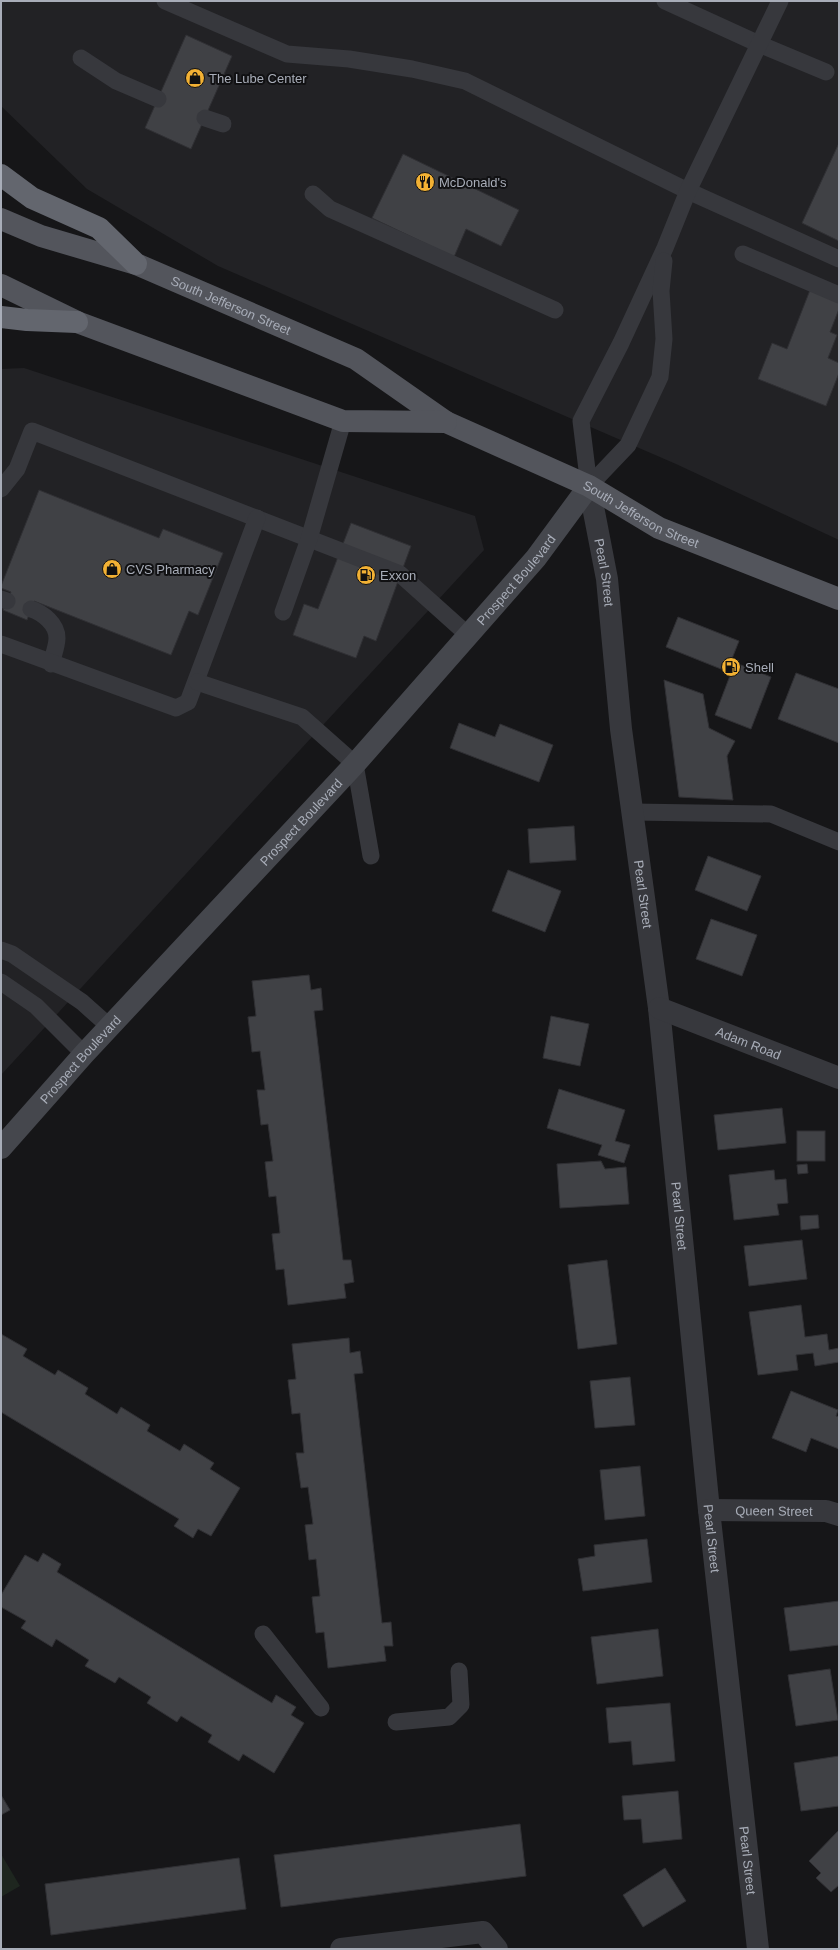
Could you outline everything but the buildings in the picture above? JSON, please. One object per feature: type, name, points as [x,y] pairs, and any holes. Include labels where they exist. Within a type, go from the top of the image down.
[{"type":"highway","points":[[1,175],[32,198],[99,228],[136,264]]},
{"type":"highway","points":[[1,316],[27,320],[77,322]]},
{"type":"main road","name":"South Jefferson Street","points":[[1,219],[41,236],[136,264],[356,359],[446,422],[589,486],[659,528],[839,598]]},
{"type":"main road","name":"South Jefferson Street","points":[[1,285],[77,322],[343,421],[446,422]]},
{"type":"street","name":"Prospect Boulevard","points":[[1,1148],[84,1054],[354,764],[536,558],[589,486]]},
{"type":"street","name":"Pearl Street","points":[[589,486],[608,579],[621,728],[659,1008],[709,1510],[758,1949]]},
{"type":"street","name":"Adam Road","points":[[659,1008],[839,1078]]},
{"type":"street","name":"Queen Street","points":[[709,1510],[826,1511],[839,1515]]},
{"type":"street","points":[[341,1949],[482,1932],[497,1949]]},
{"type":"lane","points":[[165,1],[287,54],[349,59],[465,81],[688,191],[839,259]]},
{"type":"lane","points":[[665,1],[759,44],[826,72]]},
{"type":"lane","points":[[589,486],[581,421],[621,343],[665,248],[688,191],[780,1]]},
{"type":"lane","points":[[81,58],[116,81],[158,99]]},
{"type":"lane","points":[[205,118],[223,124]]},
{"type":"lane","points":[[313,194],[330,209],[555,310]]},
{"type":"lane","points":[[589,486],[628,445],[660,377],[664,339],[661,291],[665,248]]},
{"type":"lane","points":[[743,254],[839,296]]},
{"type":"lane","points":[[283,612],[309,539],[343,421]]},
{"type":"lane","points":[[1,489],[18,469],[32,431],[400,574],[468,635]]},
{"type":"lane","points":[[1,644],[51,664],[176,708],[188,702],[197,682],[257,518]]},
{"type":"lane","points":[[31,609],[40,612],[53,625],[57,638],[51,664]]},
{"type":"lane","points":[[197,682],[302,717],[354,764],[371,856]]},
{"type":"lane","points":[[633,812],[771,814],[839,842]]},
{"type":"lane","points":[[1,950],[12,954],[82,1002],[110,1027]]},
{"type":"lane","points":[[1,982],[36,1006],[84,1054]]},
{"type":"lane","points":[[263,1634],[321,1708]]},
{"type":"lane","points":[[396,1722],[449,1717],[461,1705],[460,1671]]},
{"type":"shaded area","points":[[1,1],[839,1],[839,540],[676,464],[218,266],[87,189],[1,106]]},
{"type":"shaded area","points":[[24,368],[475,516],[484,550],[1,1075],[1,369]]},
{"type":"shaded area","points":[[1,1854],[20,1886],[1,1897]]},
{"type":"place","name":"The Lube Center","points":[[195,78]]},
{"type":"place","name":"McDonald's","points":[[425,182]]},
{"type":"place","name":"CVS Pharmacy","points":[[112,569]]},
{"type":"place","name":"Exxon","points":[[366,575]]},
{"type":"place","name":"Shell","points":[[731,667]]}]
